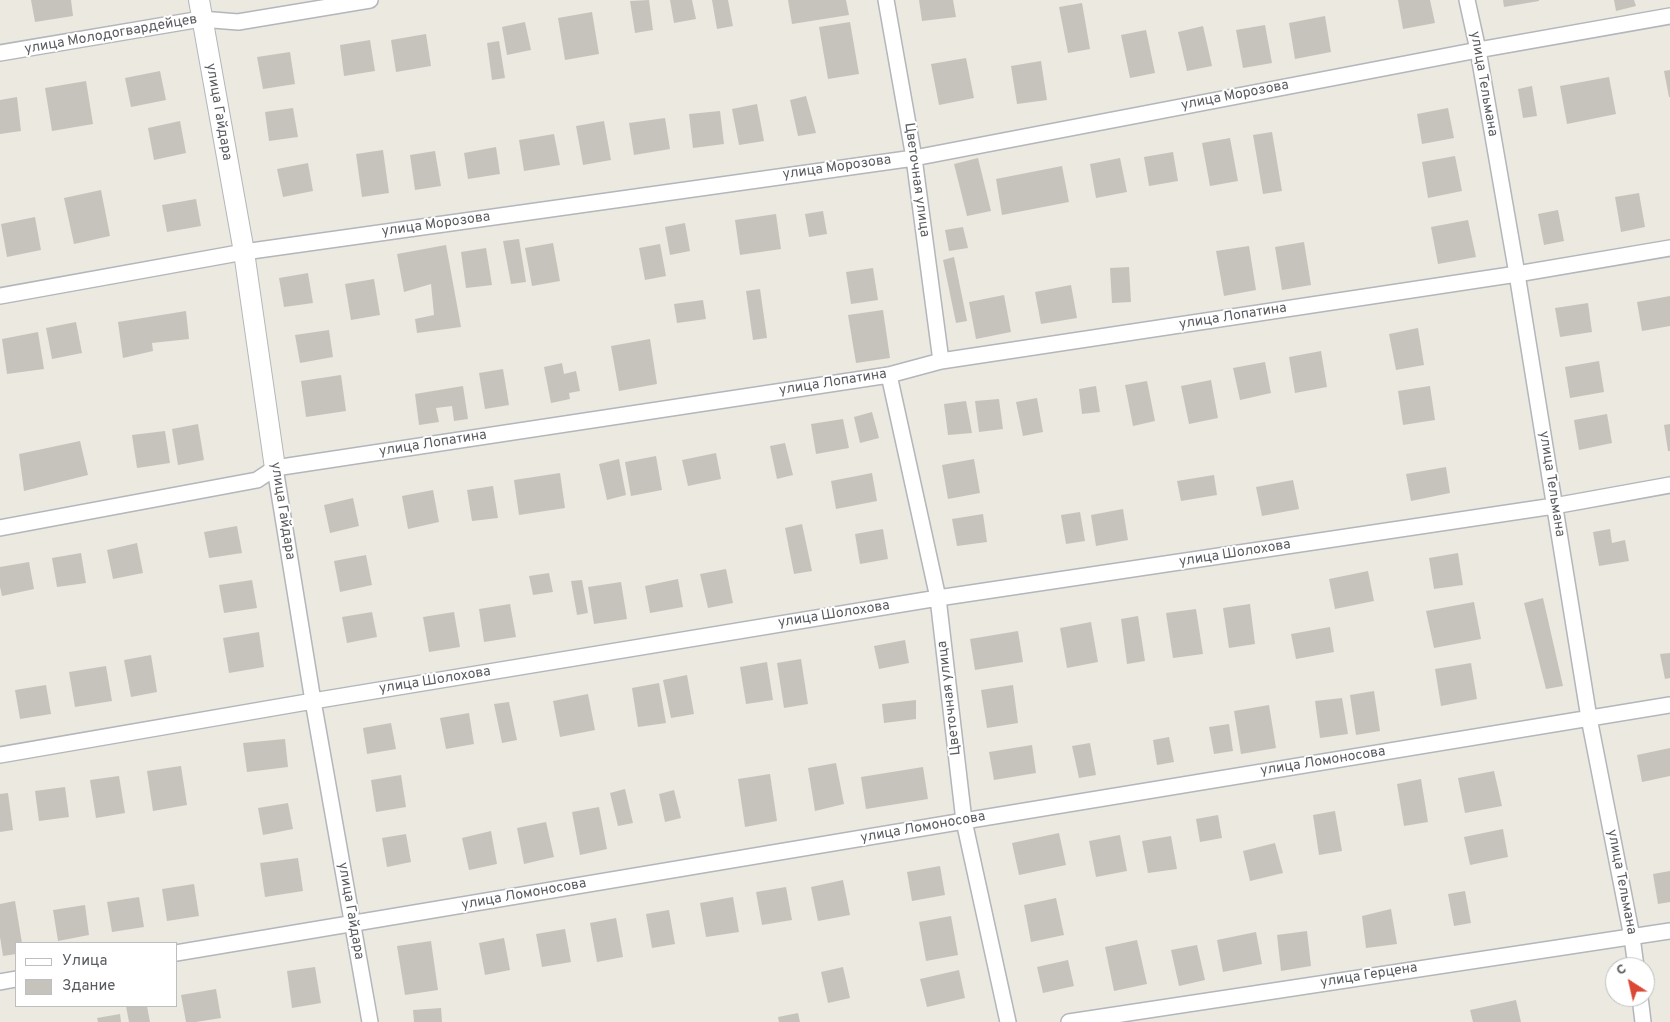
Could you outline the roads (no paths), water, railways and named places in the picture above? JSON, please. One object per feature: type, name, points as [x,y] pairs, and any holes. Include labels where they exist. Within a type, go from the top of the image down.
[{"type":"street","name":"улица Молодогвардейцев","points":[[0,53],[200,9],[238,22],[370,0]]},
{"type":"street","name":"Цветочная улица","points":[[886,0],[914,158],[941,361]]},
{"type":"street","name":"улица Тельмана","points":[[1467,0],[1478,50],[1517,274],[1589,718],[1635,957]]},
{"type":"street","name":"улица Гайдара","points":[[200,9],[244,252],[275,468],[313,701],[370,1022]]},
{"type":"street","name":"улица Морозова","points":[[0,296],[244,252],[914,158],[1478,50],[1670,16]]},
{"type":"street","name":"улица Лопатина","points":[[0,528],[256,480],[275,468],[889,375],[941,361],[1517,274],[1670,248]]},
{"type":"street","name":"Цветочная улица","points":[[889,375],[938,598],[964,821],[1008,1022]]},
{"type":"street","name":"улица Шолохова","points":[[0,756],[313,701],[938,598],[1554,506],[1670,485]]},
{"type":"street","name":"улица Ломоносова","points":[[178,953],[1670,705]]},
{"type":"street","name":"улица Герцена","points":[[1068,1022],[1670,931]]},
{"type":"street","points":[[0,982],[15,979]]},
{"type":"street","points":[[1642,1007],[1644,1022]]}]
